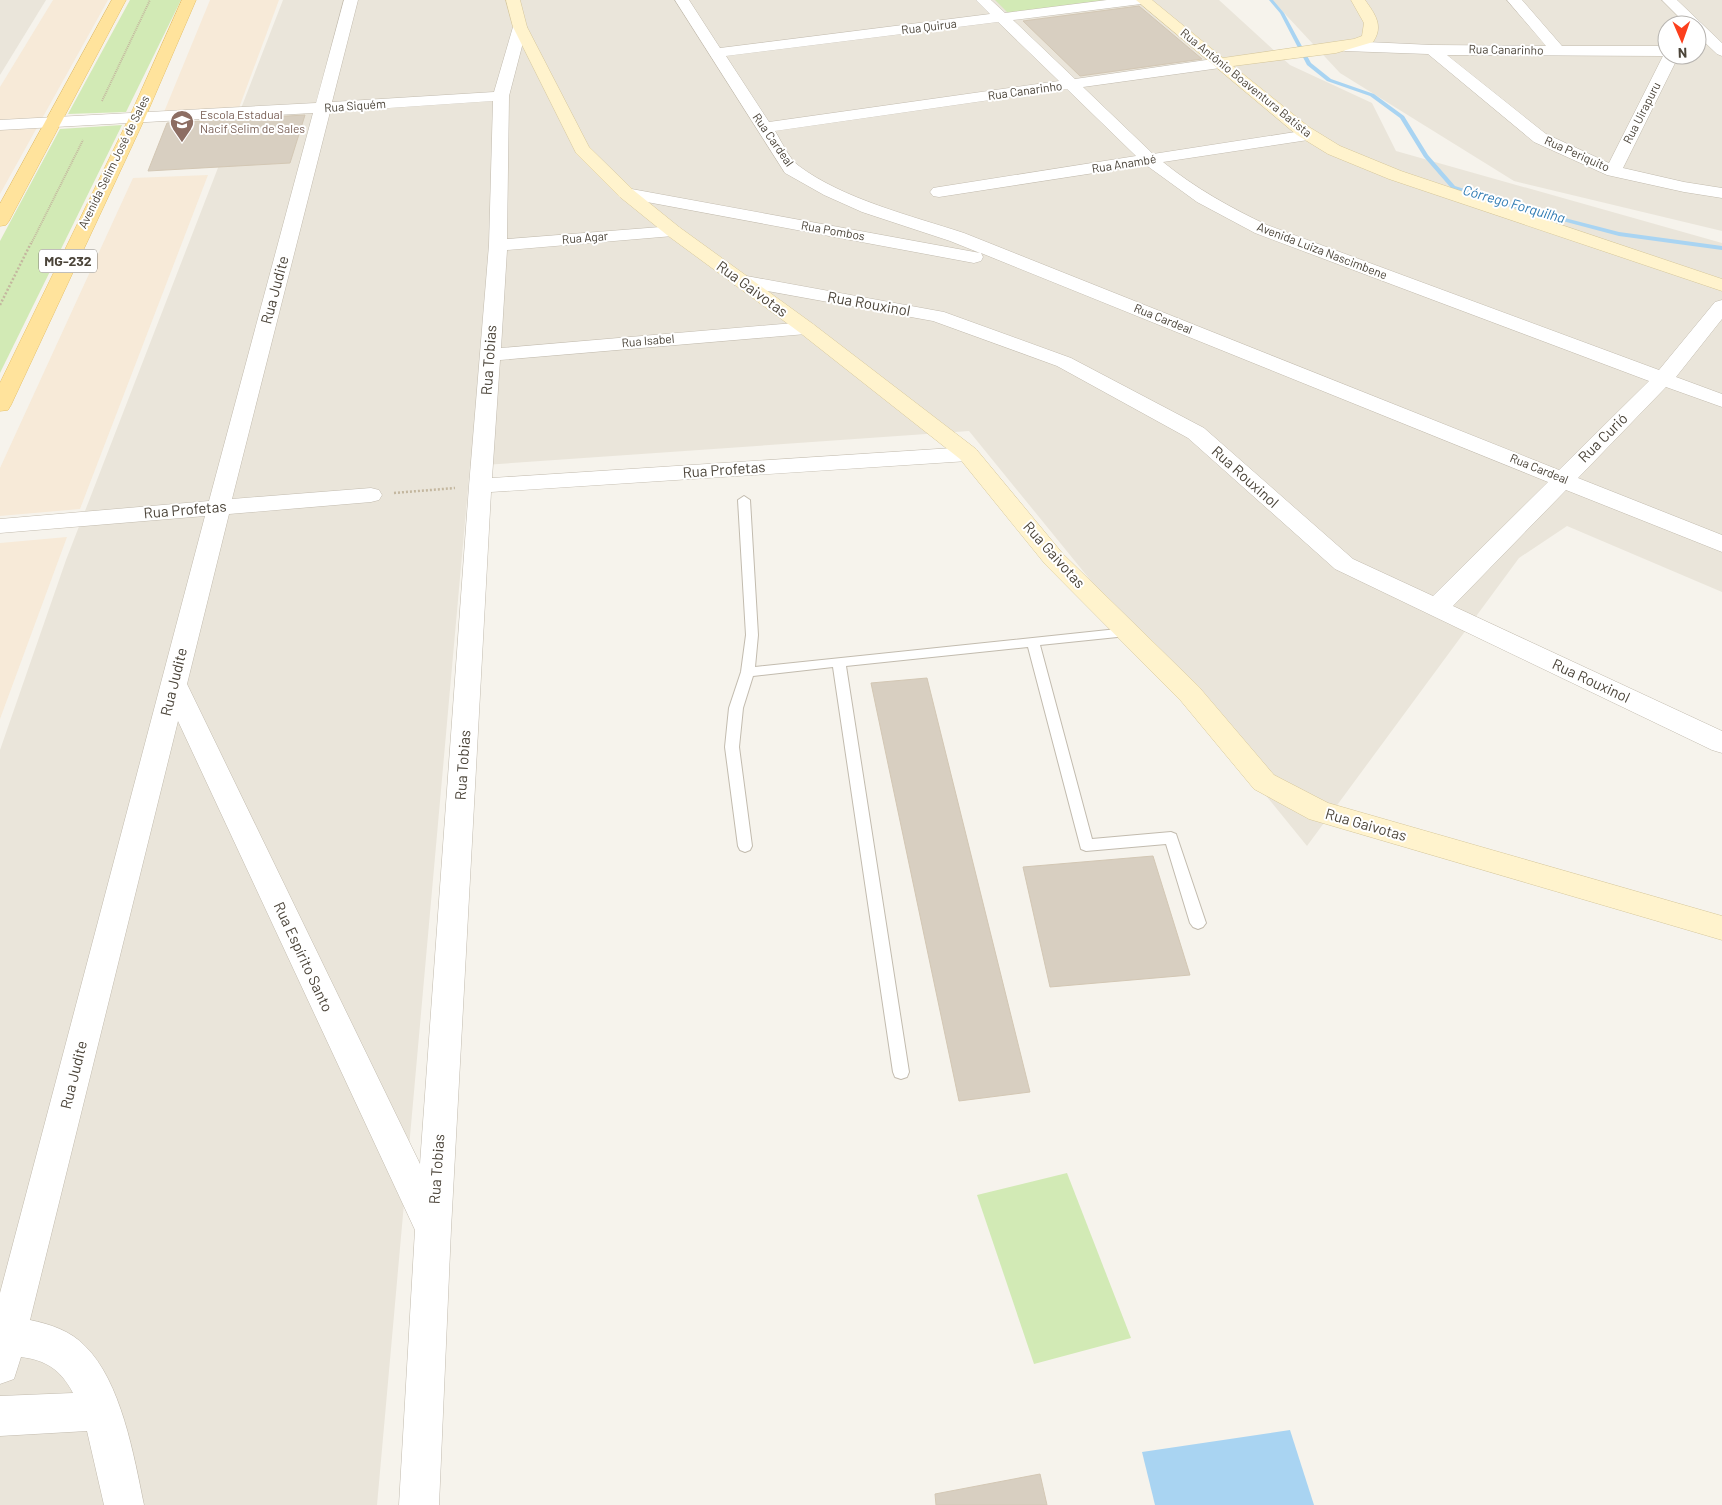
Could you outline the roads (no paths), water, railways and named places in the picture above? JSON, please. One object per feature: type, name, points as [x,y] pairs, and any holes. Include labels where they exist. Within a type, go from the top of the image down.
[{"type":"main road","points":[[0,221],[119,0]]},
{"type":"main road","name":"Avenida Selim José de Sales","points":[[0,405],[137,118],[189,0]]},
{"type":"street","name":"Rua Judite","points":[[3,1350],[351,0]]},
{"type":"street","name":"Rua Gaivotas","points":[[513,0],[520,27],[582,149],[626,193],[673,231],[806,328],[968,454],[1054,559],[1190,694],[1264,782],[1319,811],[1722,928]]},
{"type":"street","name":"Rua Cardeal","points":[[682,0],[791,169],[830,191],[868,208],[958,237],[1563,478],[1722,544]]},
{"type":"street","name":"Avenida Luiza Nascimbene","points":[[983,0],[1150,160],[1197,196],[1221,210],[1261,229],[1722,401]]},
{"type":"street","name":"Rua Quirua","points":[[716,53],[1142,0]]},
{"type":"street","name":"Rua Antônio Boaventura Batista","points":[[1142,0],[1308,135],[1334,150],[1395,175],[1722,285]]},
{"type":"street","name":"Rua Canarinho","points":[[764,128],[1345,46],[1368,38],[1371,33],[1371,21],[1358,0]]},
{"type":"street","points":[[1514,0],[1558,51]]},
{"type":"street","points":[[1670,0],[1685,15]]},
{"type":"street","name":"Rua Tobias","points":[[420,1505],[433,1229],[480,486],[498,245],[500,96],[520,27]]},
{"type":"street","points":[[1707,37],[1722,51]]},
{"type":"street","name":"Rua Canarinho","points":[[1345,46],[1432,50],[1657,51]]},
{"type":"street","name":"Rua Periquito","points":[[1432,50],[1540,138],[1613,170],[1684,187],[1722,193]]},
{"type":"street","points":[[1707,51],[1722,51]]},
{"type":"street","name":"Rua Uirapuru","points":[[1613,170],[1667,65]]},
{"type":"street","name":"Rua Siquém","points":[[0,125],[322,108],[500,96]]},
{"type":"street","name":"Rua Anambé","points":[[940,192],[1308,135]]},
{"type":"street","name":"Rua Pombos","points":[[626,193],[1039,270]]},
{"type":"street","name":"Rua Agar","points":[[498,245],[673,231]]},
{"type":"street","name":"Rua Rouxinol","points":[[741,281],[937,316],[1064,362],[1196,433],[1344,564],[1722,743]]},
{"type":"street","name":"Rua Curió","points":[[1436,608],[1662,380],[1722,306]]},
{"type":"street","name":"Rua Isabel","points":[[489,355],[806,328]]},
{"type":"street","name":"Rua Profetas","points":[[480,486],[968,454]]},
{"type":"street","name":"Rua Profetas","points":[[0,526],[371,495]]},
{"type":"street","name":"Rua Espírito Santo","points":[[174,685],[433,1229]]},
{"type":"street","points":[[3,1350],[54,1346],[76,1361],[102,1411],[124,1505]]},
{"type":"street","points":[[0,1416],[102,1411]]},
{"type":"lane","points":[[744,500],[752,635],[748,672],[736,708],[732,747],[745,846]]},
{"type":"lane","points":[[748,672],[1127,632]]},
{"type":"lane","points":[[1033,642],[1086,844],[1171,838],[1198,923]]},
{"type":"lane","points":[[839,663],[901,1072]]},
{"type":"water","points":[[1290,1430],[1314,1505],[1155,1505],[1142,1452]]},
{"type":"waterway","name":"Córrego Forquilha","points":[[1271,0],[1282,13],[1309,64],[1329,80],[1372,95],[1402,117],[1426,156],[1453,187],[1512,206],[1619,234],[1722,248]]},
{"type":"place","name":"Escola Estadual Nacif Selim de Sales","points":[[182,143]]}]
